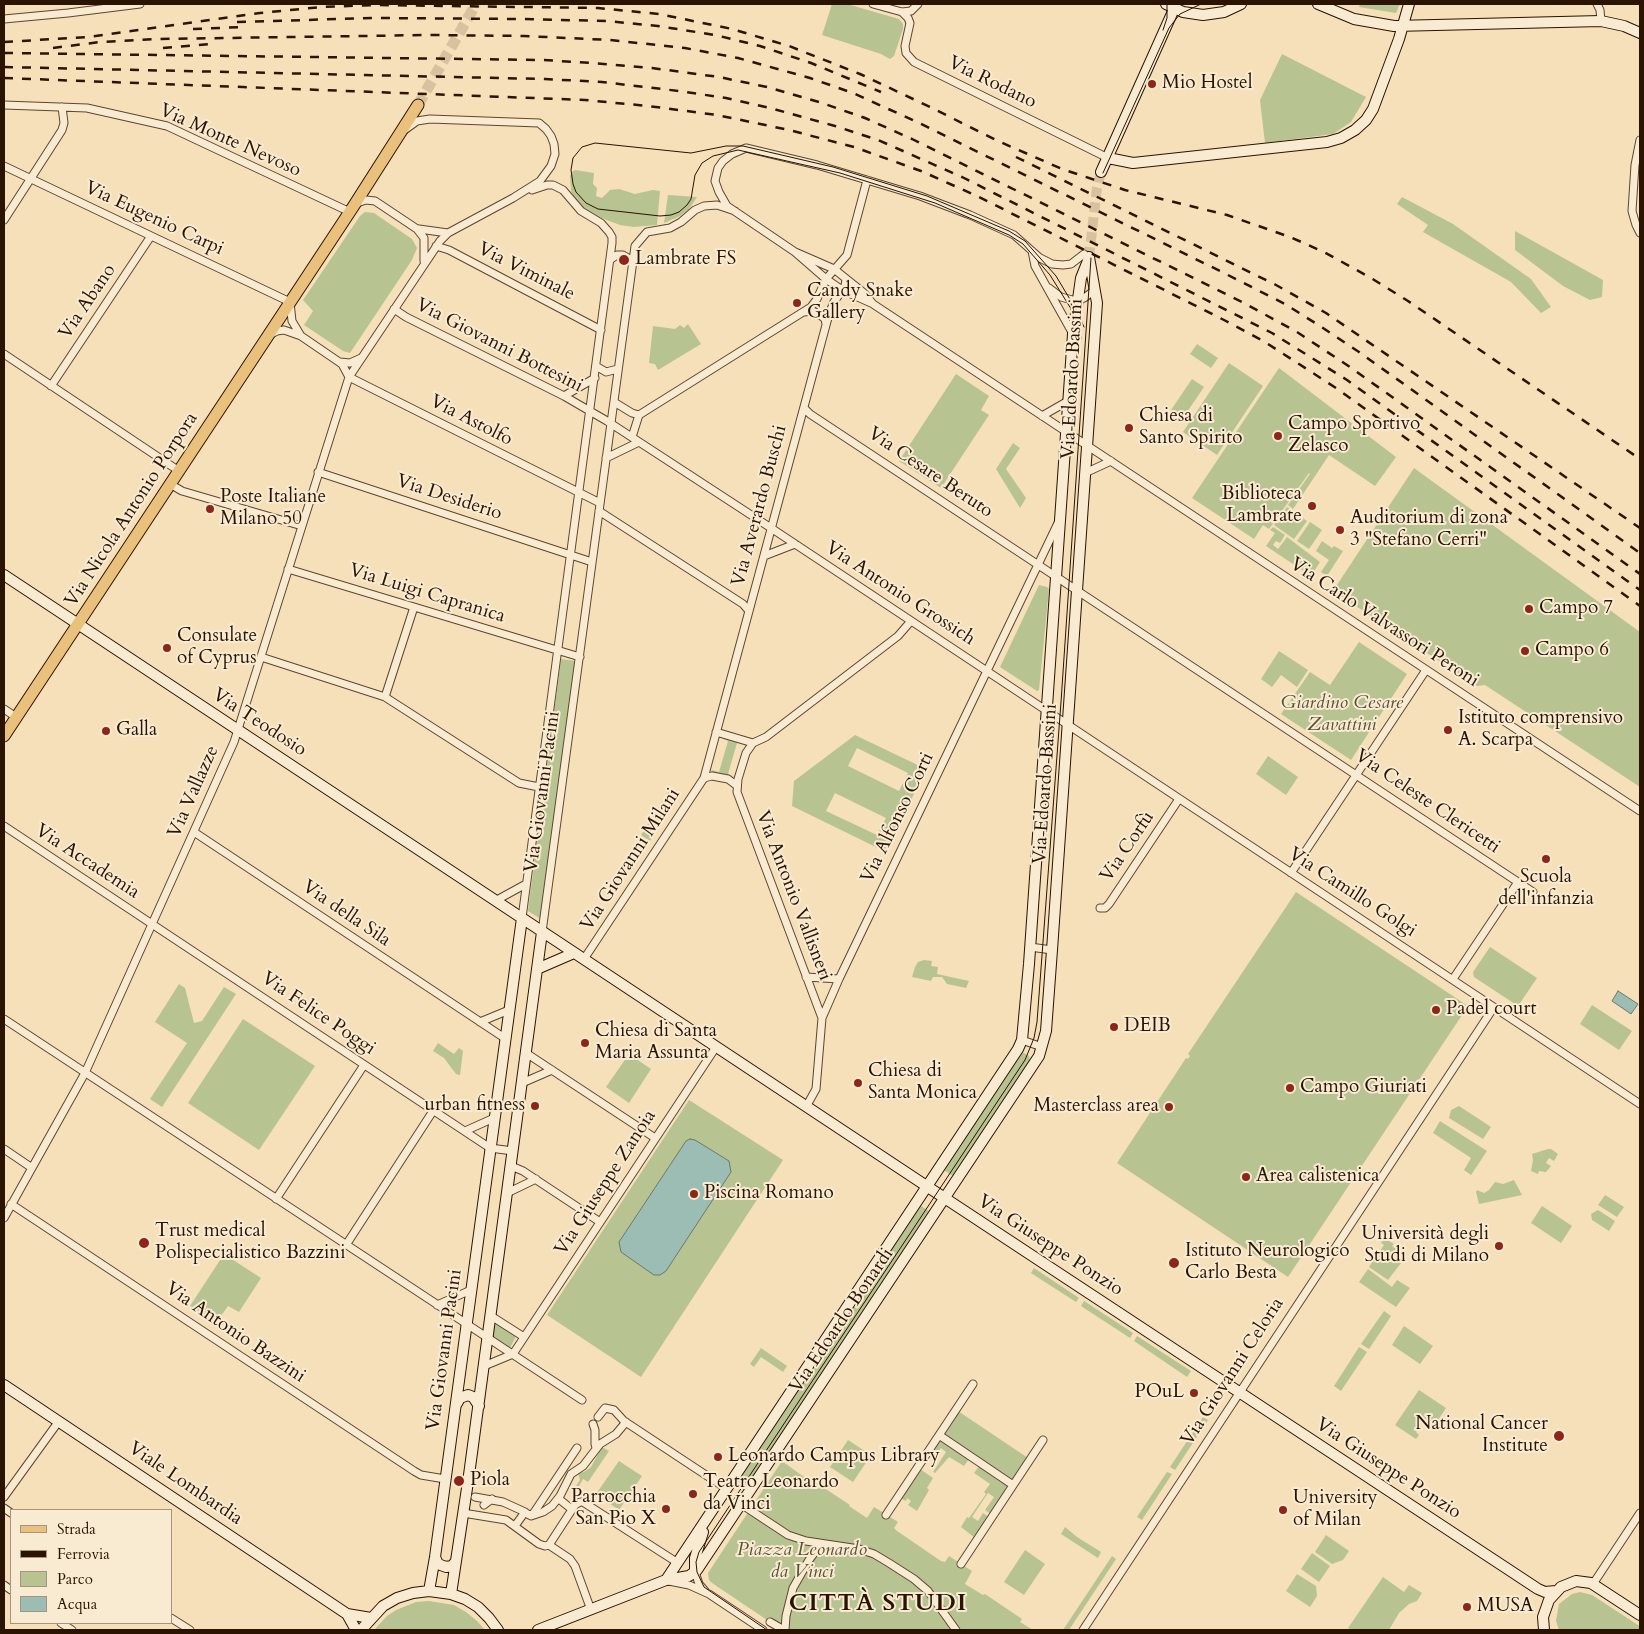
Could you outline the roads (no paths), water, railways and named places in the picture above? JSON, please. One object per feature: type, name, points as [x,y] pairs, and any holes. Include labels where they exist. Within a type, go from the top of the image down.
[{"type":"main road","points":[[352,209],[418,105]]},
{"type":"main road","name":"Via Nicola Antonio Porpora","points":[[4,736],[352,209]]},
{"type":"street","points":[[4,18],[68,13],[140,4]]},
{"type":"street","points":[[873,4],[902,12],[911,11],[918,4]]},
{"type":"street","points":[[1101,172],[1170,6],[1192,14],[1214,14],[1224,12],[1241,4]]},
{"type":"street","points":[[1318,4],[1362,21],[1402,26],[1601,21],[1624,26],[1640,33]]},
{"type":"street","points":[[1108,158],[1133,163],[1327,142],[1341,138],[1355,130],[1366,120],[1373,109],[1409,4]]},
{"type":"street","points":[[1597,4],[1601,21]]},
{"type":"street","name":"Via Rodano","points":[[902,12],[910,23],[905,50],[911,60],[1108,158]]},
{"type":"street","name":"Via Monte Nevoso","points":[[4,105],[87,108],[167,126],[352,209]]},
{"type":"street","points":[[4,220],[62,130],[64,123],[62,107]]},
{"type":"street","points":[[352,209],[366,200],[372,200],[417,229],[426,232],[448,233],[513,198],[540,181],[553,162],[555,150],[551,136],[539,123],[430,119],[415,122],[402,132]]},
{"type":"street","points":[[1640,140],[1634,165],[1632,211],[1638,223],[1640,233]]},
{"type":"street","name":"Via Carlo Valvassori Peroni","points":[[868,180],[746,148],[728,156],[721,163],[715,181],[727,206],[795,252],[826,279],[842,290],[873,304],[1640,812]]},
{"type":"street","name":"Via Eugenio Carpi","points":[[4,166],[290,302]]},
{"type":"street","points":[[372,177],[371,193],[379,204]]},
{"type":"street","points":[[614,402],[632,413],[639,414],[804,312],[815,303],[826,279],[844,260],[848,252],[868,180],[934,201],[1014,235],[1047,262],[1058,265],[1071,264],[1084,254]]},
{"type":"street","name":"Via Giovanni Pacini","points":[[429,1591],[506,1039],[611,258],[612,238],[609,232],[601,223],[581,210],[567,194],[553,185],[541,186],[513,198]]},
{"type":"street","name":"Via Carlo Valvassori Peroni","points":[[647,232],[675,226],[687,218],[694,210],[704,206],[714,204],[735,211]]},
{"type":"street","points":[[417,229],[424,238],[423,264]]},
{"type":"street","name":"Via Giovanni Pacini","points":[[451,1594],[488,1338],[635,246],[647,232]]},
{"type":"street","points":[[444,248],[448,233]]},
{"type":"street","name":"Via Vallazze","points":[[4,1218],[86,1073],[238,731],[349,377],[423,264],[448,233]]},
{"type":"street","name":"Via Abano","points":[[51,386],[151,236]]},
{"type":"street","name":"Via Viminale","points":[[436,246],[444,248],[601,330]]},
{"type":"street","points":[[1032,251],[1034,263],[1073,334]]},
{"type":"street","name":"Via Carlo Valvassori Peroni","points":[[795,252],[834,269],[873,304]]},
{"type":"street","points":[[611,258],[622,255],[633,262]]},
{"type":"street","name":"Via Edoardo Bassini","points":[[926,1186],[1018,1049],[1022,1040],[1073,334],[1076,301],[1081,278],[1089,257],[1098,303],[1046,1031],[1042,1047],[1034,1065],[945,1198]]},
{"type":"street","points":[[842,290],[846,279]]},
{"type":"street","points":[[1046,286],[1061,297],[1076,301],[1095,290]]},
{"type":"street","name":"Via Averardo Buschi","points":[[704,778],[826,325],[831,308],[842,290]]},
{"type":"street","points":[[290,302],[292,321],[301,336]]},
{"type":"street","name":"Via Giovanni Bottesini","points":[[394,309],[406,317],[591,411]]},
{"type":"street","points":[[804,312],[812,311],[818,313],[825,319],[826,325]]},
{"type":"street","points":[[268,337],[282,330],[301,336],[340,362],[349,377]]},
{"type":"street","points":[[4,354],[179,471]]},
{"type":"street","points":[[340,362],[350,363],[362,358]]},
{"type":"street","points":[[596,366],[606,372],[618,369]]},
{"type":"street","name":"Via Astolfo","points":[[349,377],[579,493]]},
{"type":"street","points":[[564,396],[595,378]]},
{"type":"street","name":"Via Edoardo Bassini","points":[[1042,416],[1068,401]]},
{"type":"street","name":"Via Cesare Beruto","points":[[804,408],[810,414],[1038,565]]},
{"type":"street","name":"Via Antonio Grossich","points":[[591,411],[987,671]]},
{"type":"street","points":[[632,437],[639,414]]},
{"type":"street","points":[[606,458],[639,442]]},
{"type":"street","points":[[1085,473],[1111,461]]},
{"type":"street","name":"Via Desiderio","points":[[318,472],[570,554]]},
{"type":"street","points":[[170,484],[180,490],[302,526]]},
{"type":"street","points":[[579,493],[743,604],[749,611]]},
{"type":"street","name":"Via Edoardo Bassini","points":[[1046,710],[987,671],[1059,521]]},
{"type":"street","points":[[764,556],[795,544]]},
{"type":"street","points":[[570,554],[592,562]]},
{"type":"street","points":[[1038,565],[1077,591]]},
{"type":"street","name":"Via Luigi Capranica","points":[[288,570],[558,650]]},
{"type":"street","name":"Via Teodosio","points":[[4,575],[522,918]]},
{"type":"street","name":"Via Celeste Clericetti","points":[[1077,591],[1533,892]]},
{"type":"street","points":[[385,697],[414,607]]},
{"type":"street","points":[[704,778],[712,776],[728,779],[736,785],[746,753],[753,743],[766,737],[898,636],[912,621]]},
{"type":"street","points":[[558,650],[580,657]]},
{"type":"street","points":[[261,657],[385,697],[520,783],[540,787]]},
{"type":"street","points":[[1291,873],[1426,670]]},
{"type":"street","name":"Via Alfonso Corti","points":[[806,1106],[816,1089],[822,1018],[987,671]]},
{"type":"street","points":[[4,708],[16,717]]},
{"type":"street","name":"Via Camillo Golgi","points":[[1046,710],[1640,1104]]},
{"type":"street","points":[[716,732],[753,743]]},
{"type":"street","name":"Via Giovanni Milani","points":[[584,959],[704,778]]},
{"type":"street","name":"Via Antonio Vallisneri","points":[[736,785],[738,797],[822,1018]]},
{"type":"street","name":"Via Corfù","points":[[1100,908],[1105,908],[1109,904],[1179,799]]},
{"type":"street","name":"Via Accademia","points":[[4,826],[153,924]]},
{"type":"street","name":"Via della Sila","points":[[194,832],[506,1039]]},
{"type":"street","points":[[1453,979],[1518,882]]},
{"type":"street","points":[[495,901],[526,884]]},
{"type":"street","points":[[522,918],[542,932]]},
{"type":"street","name":"Via Felice Poggi","points":[[153,924],[490,1148]]},
{"type":"street","name":"Via Giuseppe Ponzio","points":[[542,932],[1538,1589]]},
{"type":"street","points":[[1030,947],[1052,950]]},
{"type":"street","points":[[537,969],[574,953]]},
{"type":"street","points":[[806,977],[839,979]]},
{"type":"street","name":"Via Giovanni Celoria","points":[[1083,1630],[1494,1007]]},
{"type":"street","points":[[480,1022],[509,1010]]},
{"type":"street","points":[[4,1019],[582,1400]]},
{"type":"street","points":[[1022,1040],[1042,1047]]},
{"type":"street","name":"Via Giuseppe Zanoia","points":[[524,1337],[716,1047]]},
{"type":"street","points":[[526,1053],[655,1138]]},
{"type":"street","points":[[276,1199],[364,1065]]},
{"type":"street","points":[[522,1083],[552,1070]]},
{"type":"street","points":[[346,1245],[433,1110]]},
{"type":"street","points":[[465,1131],[494,1118]]},
{"type":"street","points":[[490,1148],[513,1151]]},
{"type":"street","points":[[4,1149],[32,1168]]},
{"type":"street","points":[[511,1166],[524,1171],[600,1222]]},
{"type":"street","points":[[507,1193],[536,1179]]},
{"type":"street","name":"Via Edoardo Bonardi","points":[[727,1489],[926,1186]]},
{"type":"street","name":"Via Edoardo Bonardi","points":[[741,1504],[945,1198]]},
{"type":"street","name":"Via Antonio Bazzini","points":[[12,1204],[414,1471],[421,1475],[445,1479]]},
{"type":"street","points":[[438,1305],[471,1290]]},
{"type":"street","points":[[484,1366],[513,1354],[524,1337],[491,1316]]},
{"type":"street","name":"Viale Lombardia","points":[[4,1384],[347,1614],[371,1618]]},
{"type":"street","points":[[886,1515],[973,1384]]},
{"type":"street","points":[[456,1405],[460,1398],[468,1395],[473,1397],[478,1406]]},
{"type":"street","points":[[599,1412],[607,1408],[614,1410],[626,1422],[727,1489],[666,1580]]},
{"type":"street","points":[[4,1497],[59,1421]]},
{"type":"street","points":[[475,1497],[492,1499],[516,1507],[528,1514],[547,1510],[558,1498],[570,1475],[588,1462],[596,1448],[603,1441],[616,1434],[626,1422]]},
{"type":"street","points":[[593,1424],[596,1448]]},
{"type":"street","points":[[939,1435],[1013,1485]]},
{"type":"street","points":[[961,1564],[1043,1440]]},
{"type":"street","points":[[517,1523],[528,1514],[563,1470],[577,1448]]},
{"type":"street","points":[[563,1470],[570,1475]]},
{"type":"street","points":[[558,1498],[569,1507]]},
{"type":"street","points":[[484,1505],[492,1499]]},
{"type":"street","points":[[549,1545],[575,1505],[581,1502],[588,1504],[678,1563],[695,1572]]},
{"type":"street","points":[[538,1630],[666,1580],[684,1578],[695,1572],[741,1504],[788,1535],[821,1544],[859,1549],[874,1554],[914,1579],[928,1591],[956,1630]]},
{"type":"street","points":[[463,1513],[503,1518],[539,1544],[549,1545],[574,1563],[591,1610]]},
{"type":"street","points":[[1593,1584],[1640,1513]]},
{"type":"street","points":[[706,1521],[695,1558],[695,1572],[701,1586],[709,1594]]},
{"type":"street","points":[[785,1621],[774,1620],[770,1622],[784,1630],[793,1588],[809,1560],[821,1544]]},
{"type":"street","points":[[800,1556],[809,1560]]},
{"type":"street","points":[[435,1557],[438,1564],[446,1568],[452,1566],[456,1561]]},
{"type":"street","points":[[666,1580],[689,1585],[709,1594],[763,1630]]},
{"type":"street","points":[[1546,1605],[1556,1591],[1568,1583],[1576,1581],[1588,1582],[1640,1615]]},
{"type":"street","points":[[1538,1589],[1545,1592],[1556,1591]]},
{"type":"street","points":[[1538,1589],[1546,1600],[1543,1617],[1544,1630]]},
{"type":"street","points":[[361,1630],[383,1606],[397,1598],[429,1591],[451,1594],[465,1599],[478,1607],[498,1630]]},
{"type":"street","name":"Viale Lombardia","points":[[347,1614],[356,1630]]},
{"type":"street","points":[[172,1619],[190,1630]]},
{"type":"water","points":[[1618,991],[1638,1004],[1631,1014],[1612,1001]]},
{"type":"water","name":"Piscina Romano","points":[[690,1139],[695,1140],[729,1161],[731,1172],[666,1271],[660,1275],[654,1275],[621,1252],[619,1242],[686,1141]]},
{"type":"tunnel","points":[[418,105],[476,4]]},
{"type":"tunnel","points":[[1089,257],[1097,188],[1101,172]]},
{"type":"tunnel","points":[[1084,254],[1090,246]]},
{"type":"tram line","points":[[1163,30],[1167,18],[1167,4]]},
{"type":"tram line","points":[[1103,173],[1169,28],[1180,14],[1201,4]]},
{"type":"tram line","points":[[1081,339],[1079,326],[1073,312],[1050,275],[1023,244],[1009,235],[935,203],[840,173],[738,150],[713,156],[702,163],[695,175],[691,199],[679,212],[660,216],[598,209],[586,203],[576,192],[571,170],[573,158],[582,147],[595,143],[691,153],[726,146],[743,146],[833,167],[927,196],[1009,231],[1025,241],[1056,276],[1077,311],[1084,327]]},
{"type":"tram line","points":[[767,1630],[704,1587],[697,1572],[696,1562],[699,1552],[1025,1060],[1034,1038],[1037,1022],[1061,702],[1091,258]]},
{"type":"railway","points":[[4,42],[88,37],[260,13],[322,7],[376,5],[598,8],[659,14],[732,29],[789,46],[860,74],[998,141],[1062,169],[1125,190],[1227,215],[1290,237],[1324,252],[1408,301],[1640,459]]},
{"type":"railway","points":[[237,22],[373,18],[522,19],[607,21],[658,26],[715,35],[760,46],[811,63],[881,92]]},
{"type":"railway","points":[[193,29],[245,27]]},
{"type":"railway","points":[[53,48],[100,42],[157,39],[429,35],[524,36],[610,40],[685,48],[738,58],[810,78],[853,93],[917,122],[1285,304],[1359,352],[1640,553]]},
{"type":"railway","points":[[163,48],[210,44]]},
{"type":"railway","points":[[4,53],[543,60],[593,63],[652,68],[719,77],[767,87],[819,102],[865,118],[912,139],[1242,302],[1297,332],[1350,367],[1640,574]]},
{"type":"railway","points":[[4,67],[545,79],[602,82],[726,98],[835,126],[878,140],[962,177],[1272,333],[1347,380],[1640,590]]},
{"type":"railway","points":[[4,78],[585,100],[717,115],[789,130],[854,147],[921,171],[977,196],[1265,342],[1336,388],[1640,606]]},
{"type":"railway","points":[[1016,157],[1276,285],[1326,313],[1640,528]]},
{"type":"place","name":"Mio Hostel","points":[[1152,84]]},
{"type":"place","name":"Lambrate FS","points":[[624,260]]},
{"type":"place","name":"Candy Snake Gallery","points":[[797,303]]},
{"type":"place","name":"Chiesa di Santo Spirito","points":[[1129,428]]},
{"type":"place","name":"Campo Sportivo Zelasco","points":[[1278,436]]},
{"type":"place","name":"Biblioteca Lambrate","points":[[1312,506]]},
{"type":"place","name":"Poste Italiane Milano 50","points":[[210,509]]},
{"type":"place","name":"Auditorium di zona 3 \"Stefano Cerri\"","points":[[1340,530]]},
{"type":"place","name":"Campo 7","points":[[1529,609]]},
{"type":"place","name":"Consulate of Cyprus","points":[[167,648]]},
{"type":"place","name":"Campo 6","points":[[1525,651]]},
{"type":"place","name":"Istituto comprensivo A. Scarpa","points":[[1448,730]]},
{"type":"place","name":"Galla","points":[[106,731]]},
{"type":"place","name":"Scuola dell'infanzia","points":[[1546,859]]},
{"type":"place","name":"Padel court","points":[[1436,1010]]},
{"type":"place","name":"DEIB","points":[[1114,1027]]},
{"type":"place","name":"Chiesa di Santa Maria Assunta","points":[[585,1043]]},
{"type":"place","name":"Chiesa di Santa Monica","points":[[858,1083]]},
{"type":"place","name":"Campo Giuriati","points":[[1290,1088]]},
{"type":"place","name":"urban fitness","points":[[535,1106]]},
{"type":"place","name":"Masterclass area","points":[[1169,1107]]},
{"type":"place","name":"Area calistenica","points":[[1246,1177]]},
{"type":"place","name":"Piscina Romano","points":[[694,1194]]},
{"type":"place","name":"Trust medical Polispecialistico Bazzini","points":[[144,1243]]},
{"type":"place","name":"Università degli Studi di Milano","points":[[1499,1246]]},
{"type":"place","name":"Istituto Neurologico Carlo Besta","points":[[1174,1263]]},
{"type":"place","name":"POuL","points":[[1194,1393]]},
{"type":"place","name":"National Cancer Institute","points":[[1559,1436]]},
{"type":"place","name":"Leonardo Campus Library","points":[[718,1457]]},
{"type":"place","name":"Piola","points":[[459,1481]]},
{"type":"place","name":"Teatro Leonardo da Vinci","points":[[693,1494]]},
{"type":"place","name":"Parrocchia San Pio X","points":[[666,1509]]},
{"type":"place","name":"University of Milan","points":[[1283,1510]]},
{"type":"place","name":"MUSA","points":[[1467,1607]]},
{"type":"district","name":"CITTÀ STUDI","points":[[878,1604]]},
{"type":"park label","name":"Giardino Cesare Zavattini","points":[[1342,715]]},
{"type":"park label","name":"Piazza Leonardo da Vinci","points":[[802,1562]]}]
